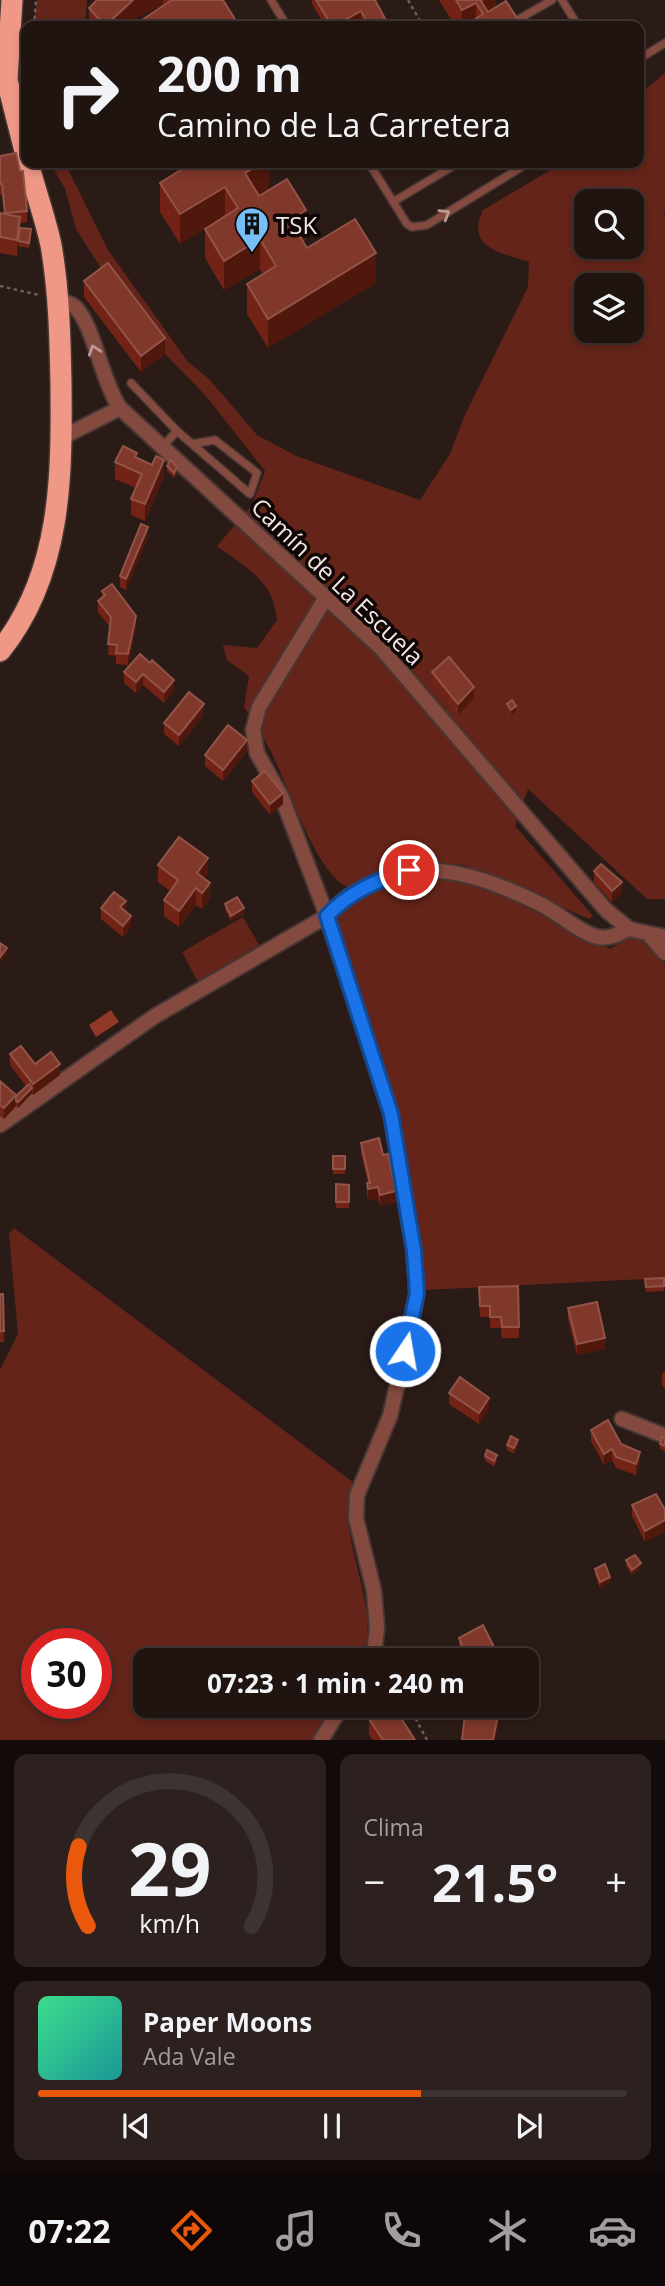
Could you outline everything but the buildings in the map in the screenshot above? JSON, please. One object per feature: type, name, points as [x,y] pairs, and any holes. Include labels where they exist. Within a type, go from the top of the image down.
[{"type":"highway","points":[[12,0],[7,80],[21,135]]},
{"type":"highway","points":[[0,651],[24,616],[47,562],[61,484],[59,300],[50,242],[29,168]]},
{"type":"street","name":"Camín de La Escuela","points":[[59,300],[74,306],[86,324],[104,382],[120,408],[380,648],[606,910],[629,929],[650,936],[665,937]]},
{"type":"street","points":[[61,438],[120,408]]},
{"type":"street","points":[[325,599],[259,707],[253,730],[257,753],[282,798],[327,916],[391,1114],[414,1251],[417,1293],[390,1416],[357,1495],[356,1518],[374,1591],[377,1628],[375,1648]]},
{"type":"street","points":[[0,1125],[155,1016],[327,916],[341,900],[382,879],[426,868],[451,870],[520,895],[597,937],[614,936],[629,929]]},
{"type":"street","points":[[650,936],[665,953]]},
{"type":"street","points":[[622,1419],[665,1436]]},
{"type":"street","points":[[321,1740],[335,1718]]},
{"type":"lane","points":[[271,0],[284,21]]},
{"type":"lane","points":[[516,21],[552,0]]},
{"type":"lane","points":[[562,0],[575,21]]},
{"type":"lane","points":[[644,57],[665,43]]},
{"type":"lane","points":[[372,168],[407,224],[412,227],[427,225],[520,168]]},
{"type":"lane","points":[[393,202],[450,168]]},
{"type":"lane","points":[[131,383],[177,431],[202,453],[250,494],[257,473],[215,440],[192,444]]},
{"type":"lane","points":[[162,447],[177,431]]},
{"type":"path","points":[[34,21],[36,0]]},
{"type":"path","points":[[408,0],[421,21]]},
{"type":"path","points":[[0,286],[59,300]]},
{"type":"path","points":[[415,1718],[427,1740]]},
{"type":"shaded area","points":[[37,0],[87,0],[85,21],[34,21]]},
{"type":"shaded area","points":[[665,73],[665,213],[662,218],[665,215],[665,899],[647,899],[528,789],[515,826],[593,916],[589,919],[464,865],[422,862],[384,866],[368,880],[348,887],[336,879],[324,864],[302,823],[275,759],[244,707],[249,676],[227,660],[223,645],[257,648],[277,620],[275,606],[264,585],[249,569],[217,546],[252,505],[265,471],[206,396],[165,354],[108,279],[76,229],[65,189],[53,168],[67,168],[108,250],[188,362],[209,379],[257,435],[296,456],[420,500],[450,454],[464,417],[528,287],[529,262],[489,247],[482,240],[479,222],[483,210],[554,168],[644,168],[644,91]]},
{"type":"shaded area","points":[[428,872],[504,896],[610,949],[630,937],[642,941],[665,964],[665,1278],[425,1290],[401,1130],[336,921],[345,903],[394,881]]},
{"type":"shaded area","points":[[243,917],[259,945],[198,982],[182,952]]},
{"type":"shaded area","points":[[111,1010],[119,1022],[96,1037],[89,1025]]},
{"type":"shaded area","points":[[14,1228],[354,1483],[349,1505],[349,1528],[367,1619],[365,1648],[133,1648],[133,1718],[327,1718],[314,1740],[0,1740],[0,1370],[18,1334],[9,1233]]},
{"type":"place","name":"TSK","points":[[252,254]]},
{"type":"route","points":[[405,1351],[417,1293],[414,1251],[391,1114],[327,916],[341,900],[382,879],[409,870]]}]
